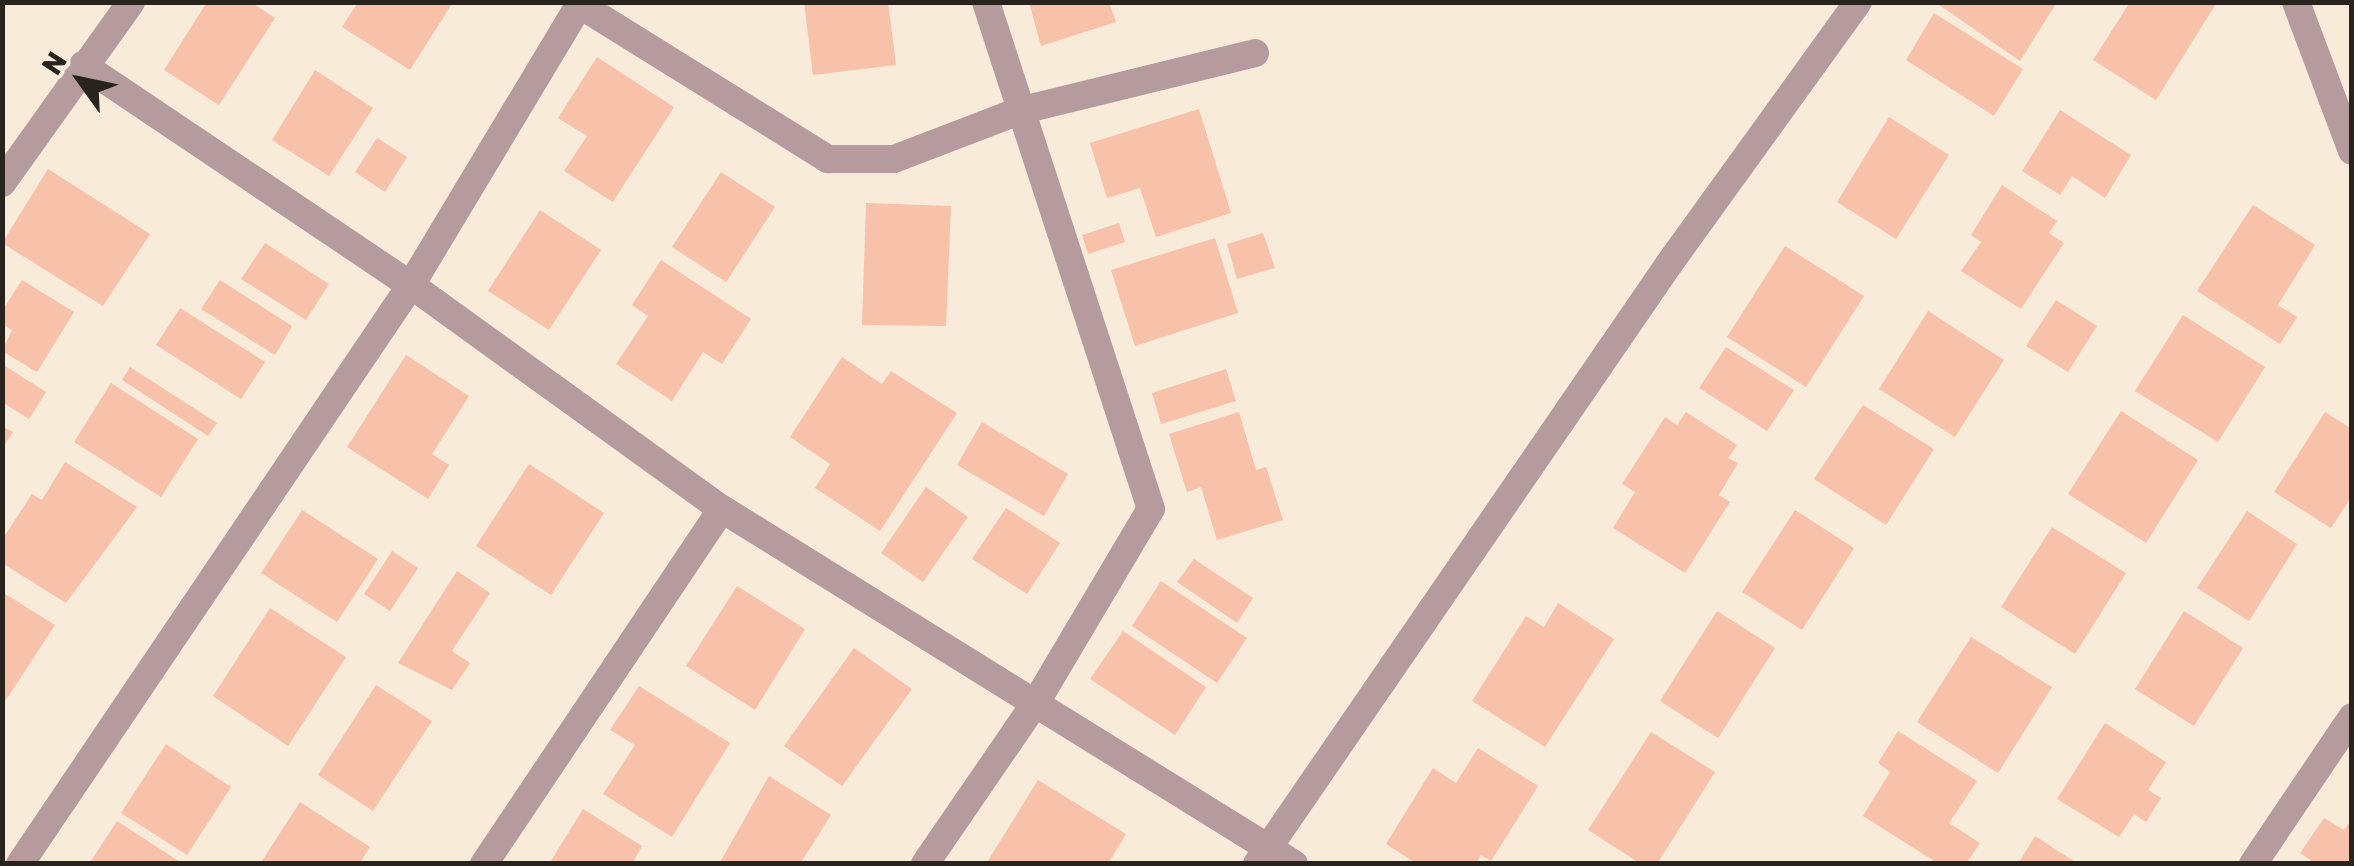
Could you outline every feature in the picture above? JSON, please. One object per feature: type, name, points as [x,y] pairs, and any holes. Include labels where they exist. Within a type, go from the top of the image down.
[{"type":"street","points":[[2,182],[131,2]]},
{"type":"street","points":[[925,864],[1038,699],[1151,509],[986,2]]},
{"type":"street","points":[[1262,855],[1858,2]]},
{"type":"street","points":[[2296,2],[2352,151]]},
{"type":"street","points":[[20,864],[411,286],[581,4],[828,159],[894,159],[1019,111],[1255,53]]},
{"type":"street","points":[[83,65],[411,286],[722,509],[1038,699],[1262,855],[1294,864]]},
{"type":"street","points":[[484,864],[722,509]]},
{"type":"street","points":[[2253,864],[2352,717]]},
{"type":"building","points":[[207,2],[251,2],[275,18],[219,105],[164,70]]},
{"type":"building","points":[[358,2],[453,2],[410,70],[342,27]]},
{"type":"building","points":[[804,2],[888,2],[896,65],[813,75]]},
{"type":"building","points":[[1029,2],[1109,2],[1116,22],[1041,46]]},
{"type":"building","points":[[1935,2],[2057,2],[2020,61]]},
{"type":"building","points":[[2130,2],[2217,2],[2156,100],[2093,60]]},
{"type":"building","points":[[1934,13],[2023,69],[1994,116],[1906,60]]},
{"type":"building","points":[[597,57],[674,107],[613,202],[564,171],[587,136],[558,118]]},
{"type":"building","points":[[315,70],[373,108],[329,176],[272,140]]},
{"type":"building","points":[[1199,109],[1231,213],[1156,237],[1140,188],[1107,198],[1090,143]]},
{"type":"building","points":[[2060,110],[2131,155],[2105,198],[2072,176],[2060,195],[2022,171]]},
{"type":"building","points":[[1889,117],[1949,155],[1896,239],[1837,202]]},
{"type":"building","points":[[377,138],[407,157],[385,192],[355,172]]},
{"type":"building","points":[[48,169],[150,234],[103,306],[2,243]]},
{"type":"building","points":[[721,172],[775,207],[726,282],[672,247]]},
{"type":"building","points":[[2002,185],[2057,221],[2049,233],[2064,243],[2021,309],[1961,271],[1981,242],[1971,235]]},
{"type":"building","points":[[866,203],[951,206],[946,326],[862,325]]},
{"type":"building","points":[[2253,205],[2315,245],[2278,305],[2297,317],[2280,344],[2197,291]]},
{"type":"building","points":[[540,210],[601,250],[549,330],[488,291]]},
{"type":"building","points":[[1119,223],[1125,242],[1088,254],[1082,235]]},
{"type":"building","points":[[1263,233],[1275,268],[1237,279],[1227,244]]},
{"type":"building","points":[[1215,238],[1238,313],[1135,346],[1111,270]]},
{"type":"building","points":[[265,243],[329,284],[306,320],[241,279]]},
{"type":"building","points":[[1785,246],[1864,296],[1806,387],[1727,337]]},
{"type":"building","points":[[661,260],[751,319],[722,364],[703,352],[672,401],[616,364],[648,316],[632,305]]},
{"type":"building","points":[[22,280],[74,312],[37,372],[2,351],[12,330],[2,324],[2,311]]},
{"type":"building","points":[[220,280],[292,326],[275,355],[201,309]]},
{"type":"building","points":[[2056,300],[2097,326],[2068,372],[2026,346]]},
{"type":"building","points":[[180,308],[265,362],[241,399],[156,345]]},
{"type":"building","points":[[1928,311],[2004,360],[1955,437],[1879,389]]},
{"type":"building","points":[[2183,315],[2265,367],[2218,442],[2135,391]]},
{"type":"building","points":[[1726,347],[1794,390],[1767,431],[1699,388]]},
{"type":"building","points":[[406,355],[469,396],[432,454],[449,465],[428,499],[347,447]]},
{"type":"building","points":[[842,357],[882,384],[891,371],[957,413],[880,531],[815,488],[830,464],[790,437]]},
{"type":"building","points":[[2,364],[46,392],[29,419],[2,402]]},
{"type":"building","points":[[130,367],[217,423],[208,436],[122,380]]},
{"type":"building","points":[[1226,369],[1236,401],[1161,424],[1152,393]]},
{"type":"building","points":[[111,383],[198,439],[161,497],[74,442]]},
{"type":"building","points":[[1863,405],[1934,449],[1886,525],[1814,479]]},
{"type":"building","points":[[2121,411],[2198,460],[2146,543],[2068,494]]},
{"type":"building","points":[[1239,412],[1256,470],[1266,467],[1283,520],[1217,540],[1201,487],[1187,492],[1169,434]]},
{"type":"building","points":[[1686,412],[1737,445],[1728,458],[1738,463],[1719,495],[1730,502],[1685,573],[1613,528],[1635,492],[1622,484],[1665,417],[1677,425]]},
{"type":"building","points":[[2325,412],[2352,429],[2352,496],[2331,528],[2274,492]]},
{"type":"building","points":[[982,422],[1068,474],[1044,516],[957,465]]},
{"type":"building","points":[[2,426],[13,432],[2,449]]},
{"type":"building","points":[[65,462],[137,507],[66,603],[2,563],[2,540],[32,494],[42,500]]},
{"type":"building","points":[[529,464],[604,513],[551,595],[476,546]]},
{"type":"building","points":[[926,487],[968,517],[923,582],[881,553]]},
{"type":"building","points":[[1006,508],[1060,543],[1027,594],[972,559]]},
{"type":"building","points":[[302,510],[378,559],[337,622],[261,573]]},
{"type":"building","points":[[1795,510],[1854,548],[1802,630],[1742,592]]},
{"type":"building","points":[[2247,511],[2297,544],[2249,621],[2197,588]]},
{"type":"building","points":[[2052,527],[2126,573],[2075,654],[2001,607]]},
{"type":"building","points":[[392,551],[418,568],[390,611],[364,594]]},
{"type":"building","points":[[1194,559],[1253,598],[1237,623],[1177,582]]},
{"type":"building","points":[[457,571],[490,593],[452,651],[470,663],[452,690],[398,663]]},
{"type":"building","points":[[1161,581],[1247,638],[1217,683],[1132,626]]},
{"type":"building","points":[[737,586],[805,629],[755,710],[686,666]]},
{"type":"building","points":[[2,592],[55,625],[2,706]]},
{"type":"building","points":[[1558,603],[1614,639],[1545,747],[1472,701],[1526,616],[1544,627]]},
{"type":"building","points":[[270,608],[346,657],[288,746],[213,696]]},
{"type":"building","points":[[1717,611],[1775,648],[1718,738],[1660,701]]},
{"type":"building","points":[[2184,611],[2243,648],[2194,726],[2135,689]]},
{"type":"building","points":[[1123,631],[1206,687],[1175,735],[1090,679]]},
{"type":"building","points":[[1971,637],[2052,687],[1998,773],[1917,722]]},
{"type":"building","points":[[854,648],[912,689],[842,786],[784,746]]},
{"type":"building","points":[[376,685],[432,721],[373,811],[318,775]]},
{"type":"building","points":[[639,686],[730,743],[672,837],[603,794],[635,745],[610,730]]},
{"type":"building","points":[[2105,723],[2166,762],[2148,790],[2161,798],[2146,822],[2134,814],[2119,837],[2057,799]]},
{"type":"building","points":[[1898,731],[1977,781],[1949,823],[1980,843],[1966,864],[1939,864],[1863,816],[1890,772],[1878,763]]},
{"type":"building","points":[[1651,732],[1715,772],[1657,864],[1641,864],[1588,830]]},
{"type":"building","points":[[166,744],[231,787],[187,855],[121,813]]},
{"type":"building","points":[[1478,748],[1538,786],[1491,861],[1481,855],[1476,864],[1417,864],[1386,844],[1433,768],[1456,783]]},
{"type":"building","points":[[769,776],[831,815],[800,864],[719,864]]},
{"type":"building","points":[[1038,780],[1126,834],[1108,864],[986,864]]},
{"type":"building","points":[[300,802],[370,847],[359,864],[260,864]]},
{"type":"building","points":[[583,809],[642,846],[632,864],[549,864]]},
{"type":"building","points":[[2324,818],[2344,830],[2352,819],[2352,864],[2316,864],[2300,853]]},
{"type":"building","points":[[117,821],[183,864],[89,864]]},
{"type":"building","points":[[2035,836],[2078,864],[2018,864]]}]
